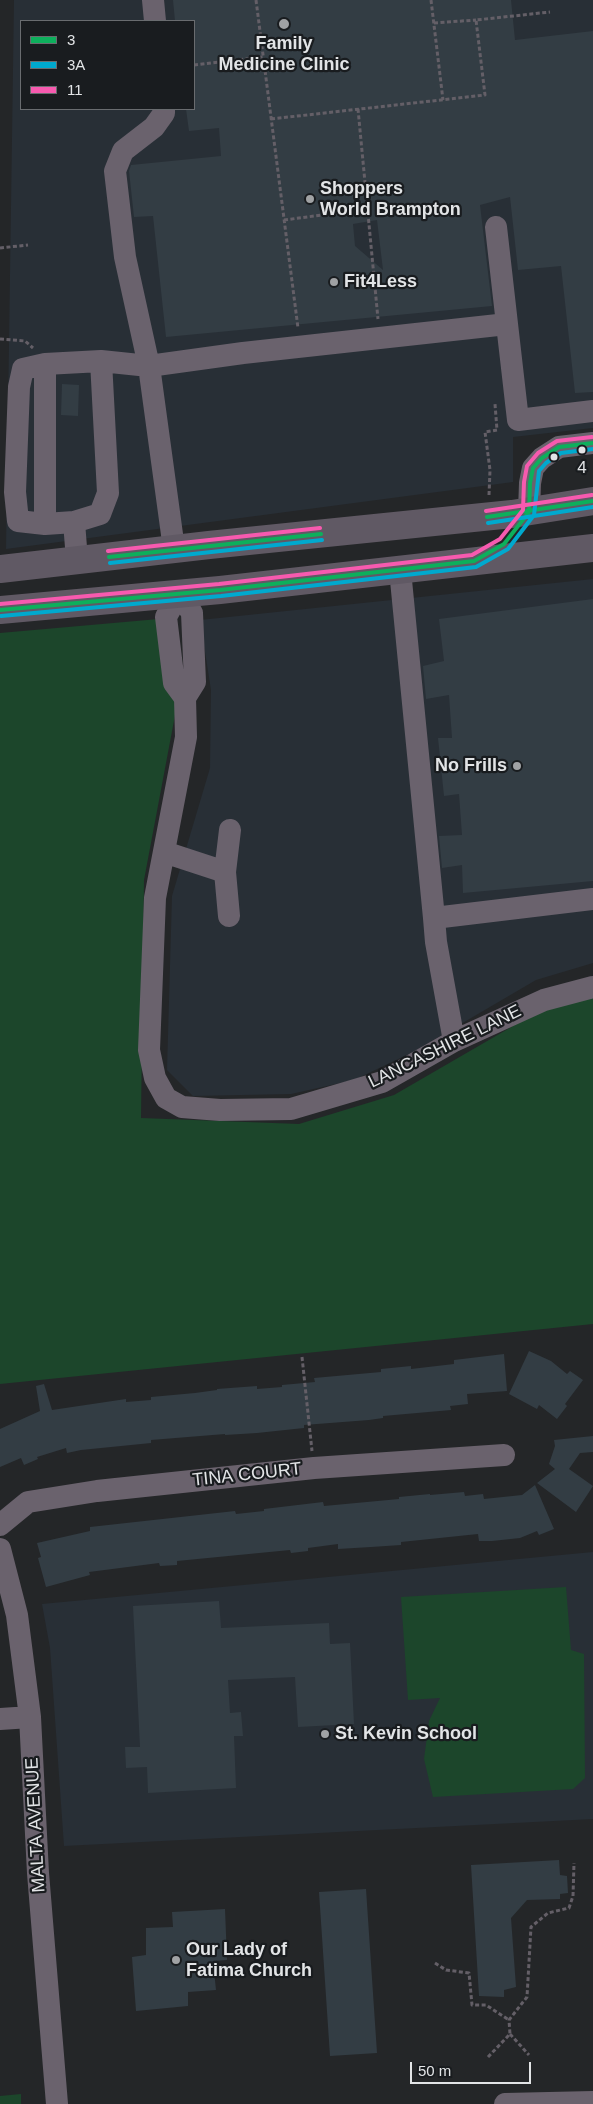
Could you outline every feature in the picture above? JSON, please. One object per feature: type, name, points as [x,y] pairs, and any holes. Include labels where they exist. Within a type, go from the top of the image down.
[{"type":"main road","points":[[0,569],[529,512],[593,501]]},
{"type":"main road","points":[[474,561],[504,544],[529,512]]},
{"type":"main road","points":[[0,610],[400,570],[593,548]]},
{"type":"main road","points":[[174,549],[179,593]]},
{"type":"street","points":[[153,0],[155,20]]},
{"type":"street","points":[[164,110],[164,113],[154,127],[123,151],[115,171],[126,257],[149,366],[174,549]]},
{"type":"street","points":[[496,227],[518,420],[593,412]]},
{"type":"street","points":[[101,361],[108,493],[100,514],[74,522],[45,524],[18,521],[15,492],[19,387],[23,369],[45,364],[101,361],[149,366],[300,346],[507,324]]},
{"type":"street","points":[[45,364],[45,524]]},
{"type":"street","points":[[529,512],[530,483],[533,468],[542,458],[559,447],[593,442]]},
{"type":"street","points":[[74,522],[77,560]]},
{"type":"street","points":[[400,570],[436,942],[454,1041]]},
{"type":"street","name":"LANCASHIRE LANE","points":[[179,593],[192,613],[195,682],[185,698],[186,737],[155,898],[149,1050],[155,1078],[166,1098],[182,1107],[220,1110],[291,1108],[382,1082],[454,1041],[544,1000],[593,987]]},
{"type":"street","points":[[229,916],[225,872],[230,830]]},
{"type":"street","points":[[164,852],[225,872]]},
{"type":"street","points":[[434,918],[593,900]]},
{"type":"street","name":"TINA COURT","points":[[0,1525],[28,1502],[97,1491],[314,1468],[504,1455]]},
{"type":"street","name":"MALTA AVENUE","points":[[0,1549],[17,1615],[30,1717],[38,1873],[57,2104]]},
{"type":"street","points":[[0,1720],[30,1717]]},
{"type":"street","points":[[505,2104],[593,2102]]},
{"type":"path","points":[[256,0],[300,346]]},
{"type":"path","points":[[431,0],[443,100]]},
{"type":"path","points":[[434,23],[550,12]]},
{"type":"path","points":[[271,120],[485,95],[476,20]]},
{"type":"path","points":[[195,65],[263,57]]},
{"type":"path","points":[[358,110],[379,338]]},
{"type":"path","points":[[284,220],[368,209]]},
{"type":"path","points":[[0,248],[28,245]]},
{"type":"path","points":[[0,339],[25,341],[34,349],[45,364]]},
{"type":"path","points":[[489,495],[490,470],[485,432],[497,430],[496,408]]},
{"type":"path","points":[[302,1357],[314,1468]]},
{"type":"path","points":[[529,2055],[510,2034],[509,2020],[527,1997],[531,1927],[548,1913],[569,1908],[573,1896],[574,1863]]},
{"type":"path","points":[[435,1962],[446,1970],[469,1973],[472,2005],[486,2005],[509,2020]]},
{"type":"path","points":[[488,2057],[510,2034]]},
{"type":"shaded area","points":[[14,0],[593,0],[593,428],[513,437],[513,482],[6,549]]},
{"type":"shaded area","points":[[593,579],[593,963],[536,980],[413,1052],[354,1080],[291,1094],[193,1096],[167,1070],[172,896],[210,768],[211,690],[200,620]]},
{"type":"shaded area","name":"St. Kevin School","points":[[593,1552],[593,1819],[64,1846],[50,1648],[42,1604]]},
{"type":"green space","points":[[170,618],[176,710],[144,880],[141,1118],[299,1124],[394,1095],[558,1000],[593,992],[593,1324],[0,1384],[0,633]]},
{"type":"green space","points":[[566,1587],[571,1650],[584,1654],[585,1778],[573,1789],[433,1797],[424,1759],[429,1721],[440,1698],[408,1700],[401,1597]]},
{"type":"green space","points":[[21,2094],[21,2104],[0,2104],[0,2096]]},
{"type":"building","name":"Shoppers World Brampton","points":[[173,0],[511,0],[515,40],[593,31],[593,392],[575,393],[561,266],[518,270],[510,197],[480,205],[492,306],[166,337],[153,216],[134,217],[129,171],[131,165],[221,156],[219,128],[189,131],[186,110],[195,110],[195,20],[175,20]],"holes":[[[377,220],[383,270],[355,246],[353,224]]]},
{"type":"building","points":[[62,384],[79,385],[78,416],[61,415]]},
{"type":"building","name":"No Frills","points":[[593,599],[593,881],[463,893],[462,865],[442,868],[439,836],[462,835],[459,794],[444,796],[438,738],[452,738],[449,695],[426,699],[423,666],[444,661],[439,619]]},
{"type":"building","points":[[529,1351],[551,1361],[567,1374],[570,1371],[583,1380],[565,1404],[567,1406],[557,1419],[539,1405],[537,1409],[509,1394]]},
{"type":"building","points":[[504,1354],[507,1391],[467,1394],[468,1404],[450,1406],[451,1410],[383,1416],[383,1418],[369,1420],[304,1425],[304,1428],[257,1433],[151,1440],[151,1443],[67,1453],[66,1448],[37,1457],[38,1459],[24,1465],[21,1458],[0,1467],[0,1429],[40,1411],[36,1386],[44,1384],[52,1410],[126,1399],[126,1402],[151,1400],[151,1397],[217,1389],[257,1386],[257,1389],[282,1387],[282,1385],[315,1382],[314,1378],[381,1372],[381,1369],[411,1366],[411,1369],[454,1364],[454,1360]]},
{"type":"building","points":[[593,1436],[593,1452],[580,1453],[569,1469],[593,1486],[576,1512],[537,1483],[555,1469],[549,1464],[555,1446],[554,1440]]},
{"type":"building","points":[[535,1485],[554,1529],[539,1535],[537,1531],[520,1538],[479,1541],[478,1534],[401,1542],[401,1545],[338,1549],[338,1544],[308,1548],[308,1551],[291,1553],[290,1550],[177,1561],[177,1565],[160,1566],[159,1563],[89,1572],[90,1575],[46,1587],[38,1558],[41,1557],[37,1543],[90,1531],[90,1527],[235,1511],[236,1514],[264,1511],[264,1509],[323,1502],[324,1506],[430,1494],[464,1492],[465,1496],[483,1494],[484,1499],[522,1495]]},
{"type":"building","points":[[219,1601],[221,1628],[329,1623],[330,1644],[350,1643],[354,1724],[298,1727],[295,1677],[228,1680],[230,1713],[241,1712],[243,1736],[234,1736],[236,1788],[148,1793],[147,1767],[126,1768],[125,1747],[140,1747],[133,1606]]},
{"type":"building","points":[[559,1860],[560,1875],[567,1876],[568,1893],[560,1894],[560,1899],[527,1900],[511,1918],[516,1987],[504,1990],[504,1997],[479,1996],[471,1865]]},
{"type":"building","points":[[366,1889],[377,2053],[330,2056],[319,1892]]},
{"type":"building","name":"Our Lady of Fatima Church","points":[[225,1909],[227,1960],[213,1961],[216,1990],[188,1992],[188,2006],[136,2011],[132,1957],[146,1955],[146,1928],[173,1927],[172,1912]]},
{"type":"transit line","name":"11","points":[[0,604],[219,584],[472,555],[500,539],[523,510],[524,482],[527,466],[538,453],[557,441],[592,437]]},
{"type":"transit line","name":"3","points":[[0,610],[220,590],[474,561],[504,544],[529,512],[530,483],[533,468],[542,458],[559,447],[593,443]]},
{"type":"transit line","name":"3A","points":[[1,616],[221,596],[476,567],[508,549],[534,515],[539,471],[546,463],[561,453],[593,449]]},
{"type":"transit line","name":"11","points":[[486,511],[592,495]]},
{"type":"transit line","name":"3","points":[[487,517],[593,501]]},
{"type":"transit line","name":"3A","points":[[488,523],[593,507]]},
{"type":"transit line","name":"11","points":[[108,551],[320,528]]},
{"type":"transit line","name":"3","points":[[109,557],[321,534]]},
{"type":"transit line","name":"3A","points":[[110,563],[322,540]]},
{"type":"place","name":"Family Medicine Clinic","points":[[284,24]]},
{"type":"place","name":"Shoppers World Brampton","points":[[310,199]]},
{"type":"place","name":"Fit4Less","points":[[334,282]]},
{"type":"place","name":"4","points":[[582,450]]},
{"type":"place","name":"No Frills","points":[[517,766]]},
{"type":"place","name":"St. Kevin School","points":[[325,1734]]},
{"type":"place","name":"Our Lady of Fatima Church","points":[[176,1960]]}]
